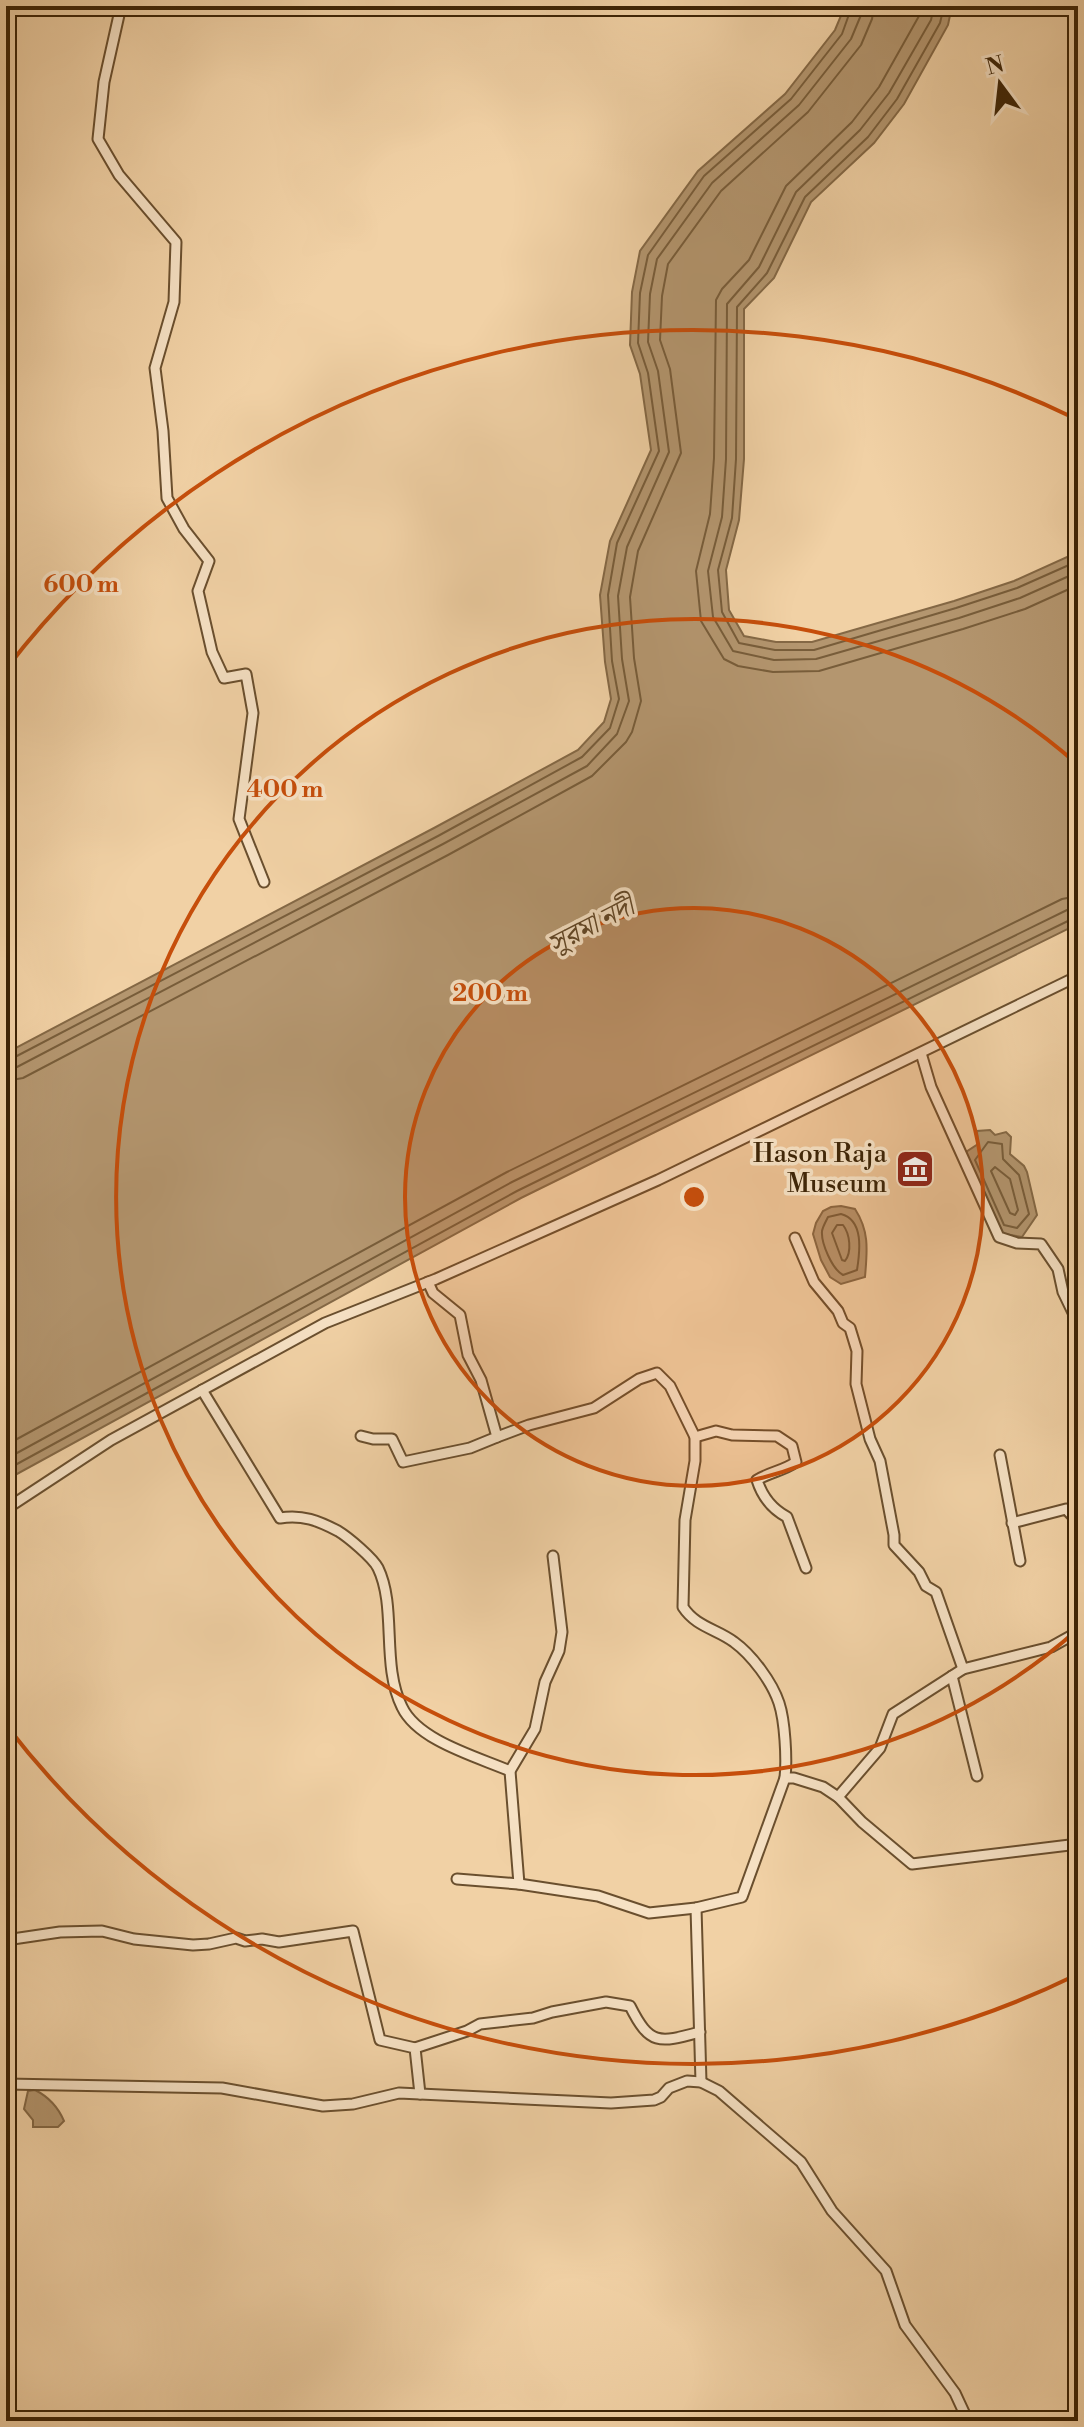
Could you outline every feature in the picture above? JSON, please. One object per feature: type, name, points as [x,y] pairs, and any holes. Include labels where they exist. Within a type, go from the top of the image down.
[{"type":"street","points":[[121,6],[104,82],[98,139],[119,175],[176,242],[174,302],[155,368],[167,498],[184,529],[209,561],[198,591],[212,652],[224,678],[246,674],[253,713],[239,819],[264,882]]},
{"type":"street","points":[[6,1509],[111,1440],[325,1323],[428,1282],[658,1180],[1078,976]]},
{"type":"street","points":[[921,1053],[931,1087],[999,1237],[1017,1243],[1041,1244],[1058,1269],[1063,1292],[1078,1323]]},
{"type":"street","points":[[795,1238],[814,1282],[828,1297],[843,1323],[850,1328],[857,1351],[856,1384],[870,1439],[880,1461],[894,1545],[919,1572],[926,1586],[936,1592],[963,1669]]},
{"type":"street","points":[[428,1282],[433,1293],[460,1315],[468,1355],[481,1380],[497,1437]]},
{"type":"street","points":[[361,1436],[392,1439],[403,1462],[470,1448],[529,1425],[594,1408],[639,1379],[657,1373],[670,1386],[695,1437],[695,1461],[685,1520],[683,1607],[702,1626],[734,1642],[757,1664],[779,1702],[787,1762],[785,1778],[742,1897],[696,1908],[649,1913],[598,1896],[519,1884],[457,1879]]},
{"type":"street","points":[[202,1390],[280,1518],[292,1516],[318,1520],[344,1535],[378,1567],[385,1595],[391,1672],[402,1708],[416,1725],[442,1743],[510,1771]]},
{"type":"street","points":[[695,1437],[716,1431],[732,1435],[777,1436],[792,1446],[796,1462],[757,1480],[760,1491],[775,1511],[787,1517],[806,1568]]},
{"type":"street","points":[[1000,1455],[1020,1561]]},
{"type":"street","points":[[1012,1523],[1066,1509],[1078,1522]]},
{"type":"street","points":[[519,1884],[510,1771],[535,1729],[545,1682],[559,1651],[562,1632],[553,1556]]},
{"type":"street","points":[[838,1797],[880,1748],[893,1714],[963,1669],[1051,1647],[1078,1632]]},
{"type":"street","points":[[952,1676],[977,1776]]},
{"type":"street","points":[[785,1778],[823,1787],[838,1797],[862,1822],[912,1864],[1078,1844]]},
{"type":"street","points":[[696,1908],[701,2082]]},
{"type":"street","points":[[6,1940],[60,1932],[102,1931],[134,1939],[209,1944],[236,1938],[279,1942],[353,1931],[380,2040],[415,2048],[480,2024],[533,2018],[606,2002],[630,2006],[645,2032],[666,2041],[700,2032]]},
{"type":"street","points":[[415,2048],[420,2094]]},
{"type":"street","points":[[6,2084],[222,2088],[323,2106],[353,2104],[399,2093],[611,2103],[654,2100],[669,2088],[687,2081],[701,2082],[719,2091],[801,2162],[832,2211],[886,2271],[905,2325],[955,2393],[968,2421]]},
{"type":"water","name":"সুরমা নদী","points":[[845,6],[952,6],[948,25],[904,104],[874,143],[811,202],[774,278],[744,309],[744,459],[739,520],[726,570],[729,610],[744,636],[776,642],[812,642],[1014,581],[1078,552],[1078,924],[521,1198],[6,1480],[6,1053],[578,750],[604,722],[611,699],[600,595],[610,541],[651,450],[640,374],[630,345],[632,292],[640,251],[698,171],[785,94],[835,30]]},
{"type":"water","points":[[990,1130],[995,1135],[1006,1132],[1011,1137],[1010,1154],[1027,1172],[1037,1215],[1022,1237],[999,1233],[966,1152],[978,1144],[977,1131]]},
{"type":"water","points":[[841,1206],[855,1209],[863,1226],[867,1251],[865,1277],[841,1284],[830,1277],[813,1234],[823,1211]]},
{"type":"water","points":[[35,2090],[49,2099],[59,2111],[64,2121],[58,2127],[33,2127],[33,2120],[24,2109],[28,2091]]},
{"type":"place","name":"Hason Raja Museum","points":[[915,1169]]}]
